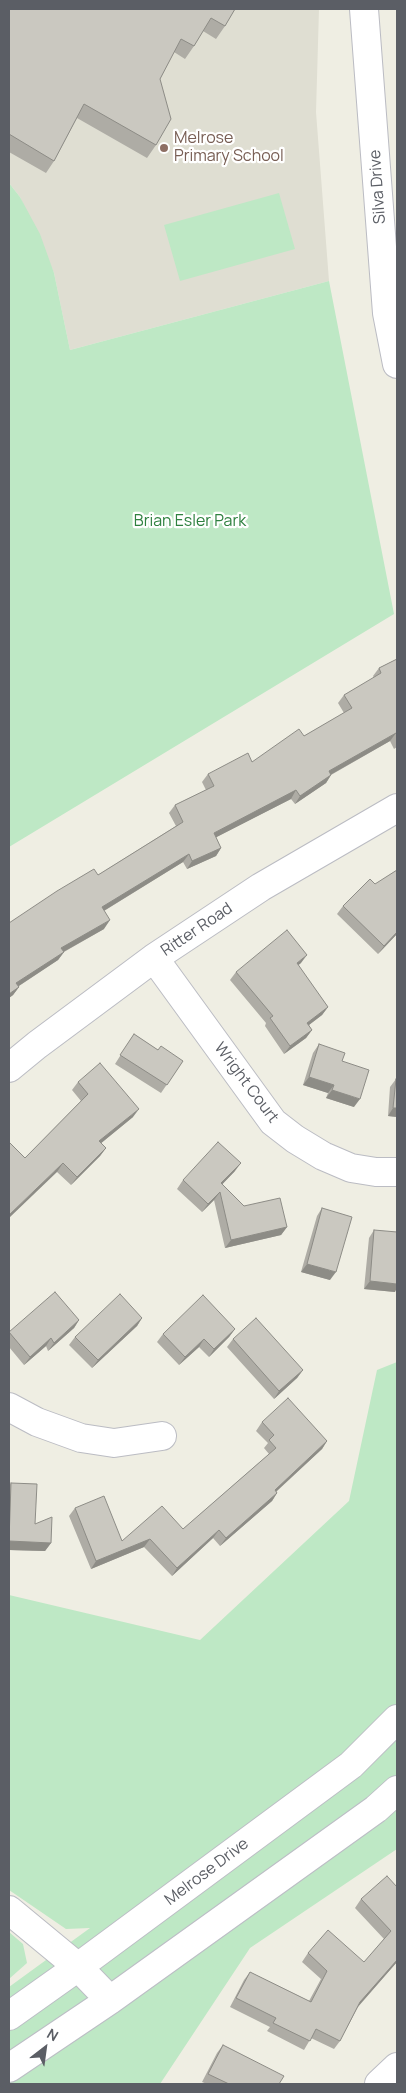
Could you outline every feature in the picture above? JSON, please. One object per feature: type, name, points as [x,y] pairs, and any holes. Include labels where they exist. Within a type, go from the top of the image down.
[{"type":"street","name":"Silva Drive","points":[[364,9],[387,313],[397,364]]},
{"type":"street","name":"Ritter Road","points":[[9,1068],[154,958],[260,887],[397,808]]},
{"type":"street","name":"Wright Court","points":[[154,958],[273,1122],[295,1139],[323,1156],[351,1168],[376,1172],[397,1172]]},
{"type":"street","points":[[9,1407],[37,1422],[81,1438],[114,1443],[162,1436]]},
{"type":"street","name":"Melrose Drive","points":[[9,2016],[351,1765],[397,1719]]},
{"type":"street","points":[[9,2068],[110,2000],[368,1815],[397,1790]]},
{"type":"street","points":[[9,1910],[78,1967],[110,2000]]},
{"type":"street","points":[[379,2084],[397,2067]]},
{"type":"shaded area","name":"Melrose Primary School","points":[[9,9],[319,9],[316,112],[329,281],[70,350],[54,273],[20,197],[9,183]]},
{"type":"green space","name":"Brian Esler Park","points":[[9,183],[20,197],[40,234],[54,273],[70,350],[329,281],[394,614],[9,847]]},
{"type":"green space","points":[[279,193],[295,249],[180,281],[164,225]]},
{"type":"green space","points":[[397,1362],[397,1849],[250,1948],[160,2084],[9,2084],[9,1987],[90,1928],[66,1929],[9,1890],[9,1595],[200,1640],[349,1501],[377,1370]]},
{"type":"green space","points":[[9,1932],[23,1944],[27,1963],[9,1979]]},
{"type":"building","points":[[9,9],[235,9],[225,26],[211,18],[194,46],[181,39],[160,79],[171,119],[156,145],[84,104],[54,161],[9,134]]},
{"type":"building","points":[[397,659],[397,736],[396,733],[329,771],[331,775],[300,796],[296,790],[214,833],[221,848],[192,861],[189,854],[102,907],[110,920],[61,948],[64,952],[16,983],[19,987],[9,994],[9,923],[94,869],[98,875],[183,822],[175,805],[214,786],[208,774],[248,753],[252,762],[299,729],[304,736],[352,708],[344,695],[381,673],[379,668]]},
{"type":"building","points":[[397,870],[397,932],[384,946],[343,906],[370,879],[375,884]]},
{"type":"building","points":[[287,930],[307,955],[297,963],[328,1007],[307,1023],[312,1030],[290,1046],[270,1018],[273,1016],[236,972]]},
{"type":"building","points":[[134,1034],[158,1050],[161,1046],[183,1061],[167,1085],[120,1055]]},
{"type":"building","points":[[319,1044],[345,1053],[342,1061],[369,1070],[360,1099],[332,1090],[334,1085],[309,1077]]},
{"type":"building","points":[[100,1063],[139,1109],[99,1141],[106,1148],[77,1177],[63,1163],[9,1215],[9,1142],[25,1158],[88,1094],[78,1082]]},
{"type":"building","points":[[396,1079],[397,1108],[393,1108]]},
{"type":"building","points":[[218,1142],[241,1163],[221,1183],[244,1206],[280,1198],[287,1227],[231,1240],[220,1192],[208,1204],[183,1180]]},
{"type":"building","points":[[322,1208],[352,1217],[336,1272],[307,1264]]},
{"type":"building","points":[[374,1230],[397,1232],[397,1284],[370,1281]]},
{"type":"building","points":[[55,1292],[79,1320],[54,1343],[51,1338],[30,1357],[9,1332]]},
{"type":"building","points":[[120,1294],[142,1318],[98,1360],[75,1337]]},
{"type":"building","points":[[203,1295],[235,1329],[214,1349],[204,1339],[185,1357],[163,1334]]},
{"type":"building","points":[[256,1318],[303,1370],[279,1391],[233,1339]]},
{"type":"building","points":[[288,1398],[327,1441],[275,1490],[277,1493],[226,1538],[219,1530],[177,1568],[150,1539],[96,1561],[75,1508],[104,1496],[122,1541],[162,1506],[183,1529],[276,1448],[269,1440],[274,1435],[262,1422]]},
{"type":"building","points":[[11,1483],[37,1484],[35,1524],[52,1517],[51,1543],[9,1541]]},
{"type":"building","points":[[387,1876],[397,1887],[397,1960],[360,2002],[340,2041],[316,2029],[310,2041],[273,2023],[276,2018],[236,1998],[250,1972],[311,2002],[327,1971],[308,1953],[328,1930],[364,1962],[391,1931],[361,1899]]},
{"type":"building","points":[[223,2045],[284,2076],[279,2084],[229,2084],[208,2074]]},
{"type":"place","name":"Melrose Primary School","points":[[164,148]]}]
